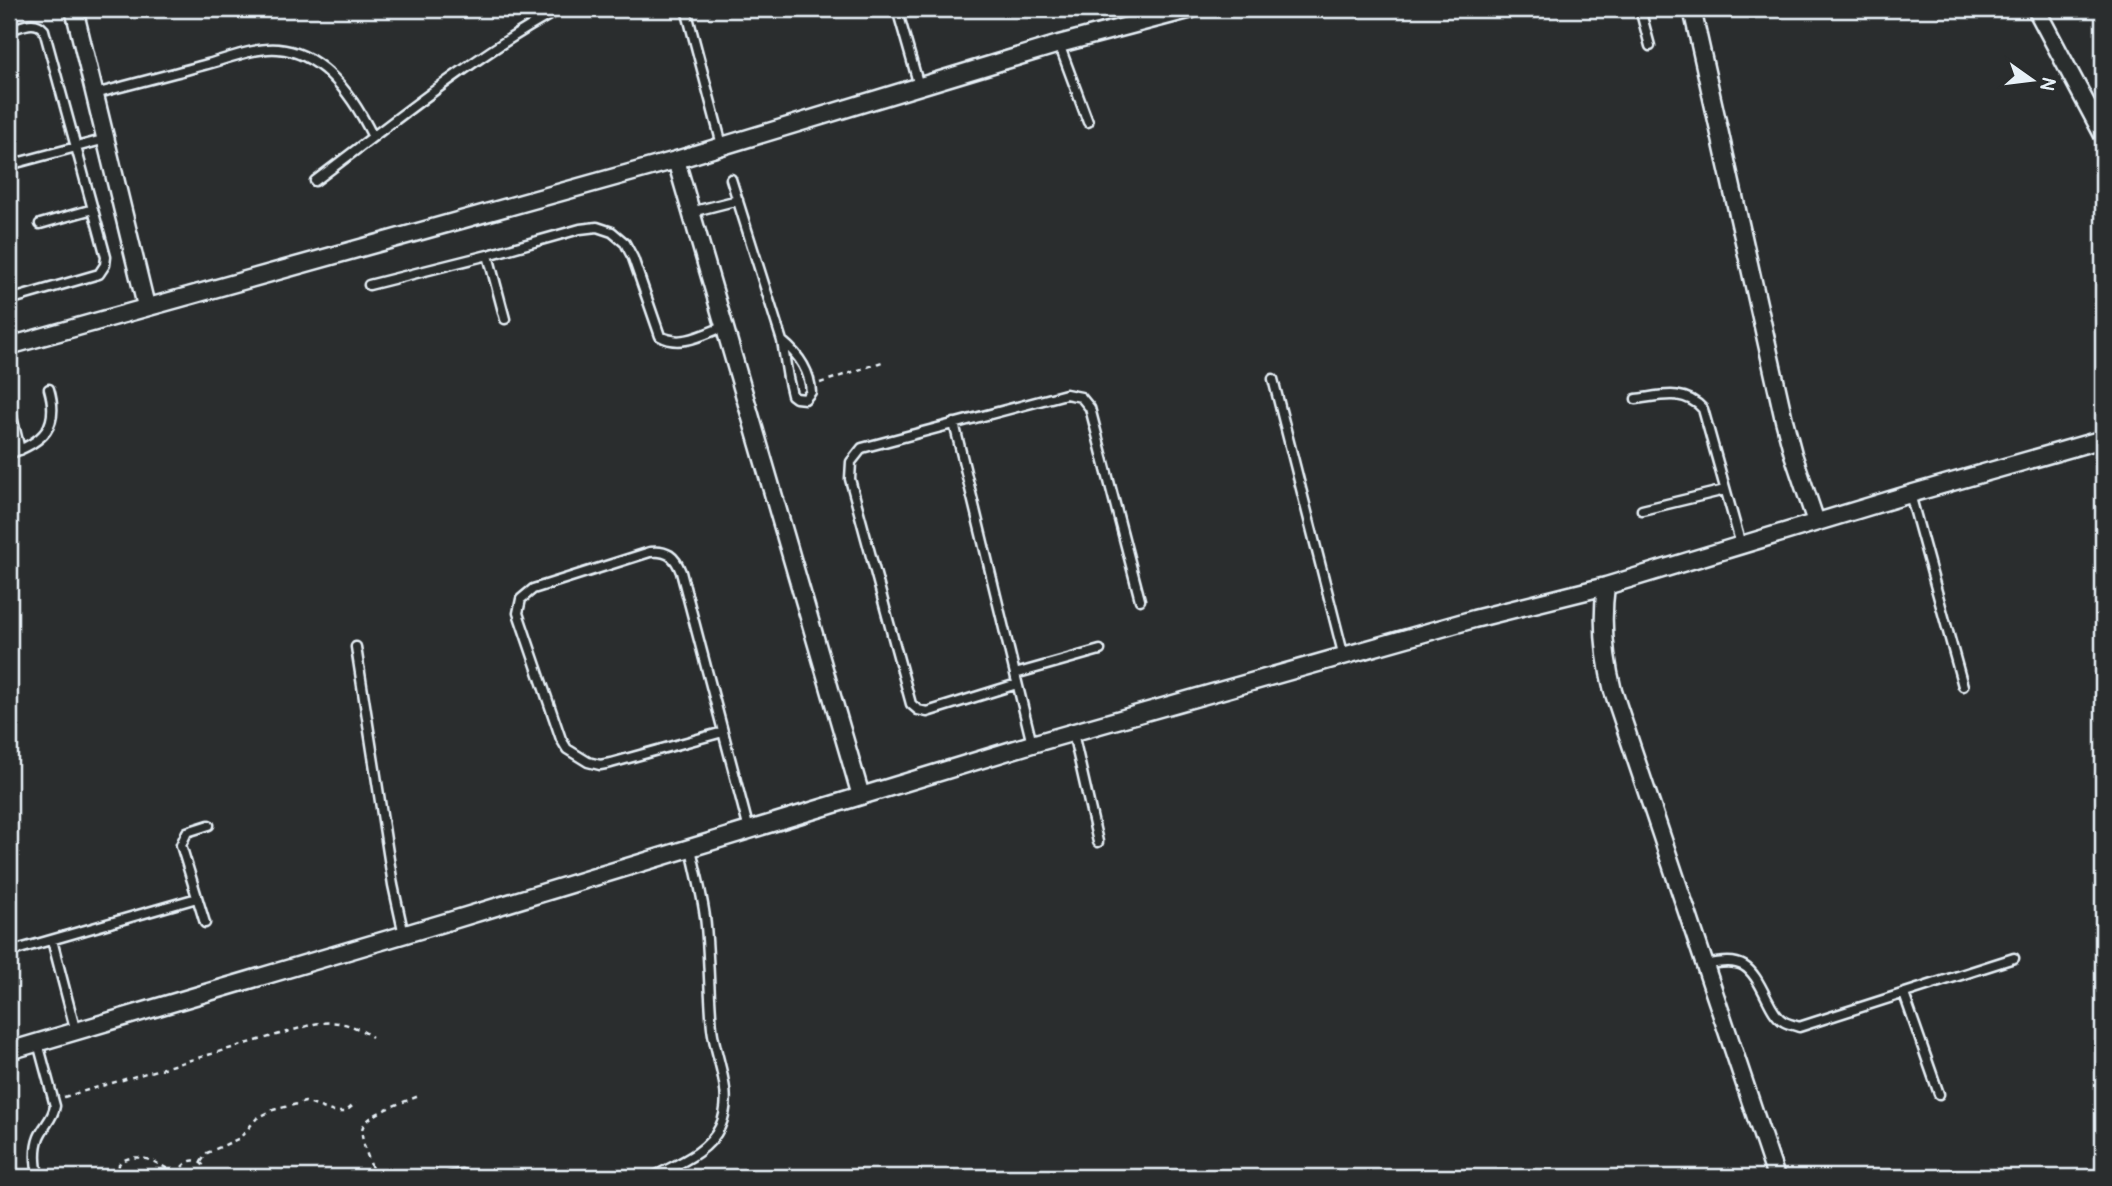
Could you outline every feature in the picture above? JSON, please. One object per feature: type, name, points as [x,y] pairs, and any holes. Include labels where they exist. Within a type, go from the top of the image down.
[{"type":"street","points":[[74,9],[146,306]]},
{"type":"street","points":[[9,346],[676,160],[1059,44],[1192,9]]},
{"type":"street","points":[[1692,9],[1784,420],[1816,522]]},
{"type":"street","points":[[2036,9],[2103,135]]},
{"type":"street","points":[[676,160],[861,796]]},
{"type":"street","points":[[9,1051],[1032,744],[1474,619],[1606,586],[2103,439]]},
{"type":"street","points":[[1606,586],[1602,628],[1613,691],[1776,1177]]},
{"type":"lane","points":[[315,181],[499,43],[560,9]]},
{"type":"lane","points":[[686,9],[722,145]]},
{"type":"lane","points":[[897,9],[919,86]]},
{"type":"lane","points":[[1640,9],[1650,46]]},
{"type":"lane","points":[[9,30],[34,23],[44,30],[106,257],[105,265],[99,274],[9,300]]},
{"type":"lane","points":[[1059,44],[1088,122]]},
{"type":"lane","points":[[95,94],[248,53],[278,49],[307,57],[331,76],[355,104],[373,137]]},
{"type":"lane","points":[[9,165],[106,139]]},
{"type":"lane","points":[[731,179],[782,341],[792,395],[800,400],[805,399],[809,396],[811,386],[798,356],[782,341]]},
{"type":"lane","points":[[691,212],[738,200]]},
{"type":"lane","points":[[40,224],[93,209]]},
{"type":"lane","points":[[369,285],[580,229],[597,227],[612,232],[625,243],[633,258],[660,336],[669,341],[680,341],[725,326]]},
{"type":"lane","points":[[488,255],[505,319]]},
{"type":"lane","points":[[1273,379],[1344,657]]},
{"type":"lane","points":[[9,454],[41,439],[49,428],[53,402],[49,389]]},
{"type":"lane","points":[[1017,684],[926,712],[911,704],[850,479],[851,462],[862,448],[1066,394],[1081,397],[1086,402],[1140,600]]},
{"type":"lane","points":[[1636,399],[1683,395],[1695,400],[1703,409],[1741,545]]},
{"type":"lane","points":[[9,404],[20,450]]},
{"type":"lane","points":[[954,423],[1032,744]]},
{"type":"lane","points":[[1642,510],[1725,490]]},
{"type":"lane","points":[[1910,494],[1963,687]]},
{"type":"lane","points":[[723,732],[600,765],[577,757],[567,749],[557,731],[518,613],[521,599],[533,589],[650,552],[660,551],[677,562],[681,572],[749,830]]},
{"type":"lane","points":[[356,647],[393,885],[404,934]]},
{"type":"lane","points":[[1015,674],[1100,650]]},
{"type":"lane","points":[[1073,733],[1098,842]]},
{"type":"lane","points":[[205,923],[181,845],[187,832],[209,825]]},
{"type":"lane","points":[[653,1177],[708,1145],[720,1128],[726,1108],[726,1087],[713,1032],[706,923],[691,848]]},
{"type":"lane","points":[[9,952],[197,898]]},
{"type":"lane","points":[[52,940],[76,1032]]},
{"type":"lane","points":[[1705,965],[1729,960],[1743,965],[1754,975],[1772,1009],[1783,1021],[1799,1027],[2014,958]]},
{"type":"lane","points":[[1903,994],[1940,1094]]},
{"type":"lane","points":[[38,1043],[54,1100],[54,1114],[39,1137],[36,1147],[38,1177]]},
{"type":"lane","points":[[449,1177],[461,1174],[472,1177]]},
{"type":"path","points":[[811,386],[885,361]]},
{"type":"path","points":[[54,1100],[314,1024],[330,1021],[345,1023],[360,1028],[372,1037]]},
{"type":"path","points":[[375,1177],[362,1134],[363,1125],[369,1117],[421,1095]]},
{"type":"path","points":[[201,1162],[214,1148],[240,1138],[262,1114],[305,1102],[334,1112],[345,1112],[356,1103]]},
{"type":"path","points":[[118,1177],[119,1164],[125,1158],[133,1156],[152,1162],[181,1177],[182,1167],[186,1163],[201,1162]]},
{"type":"path","points":[[201,1162],[206,1171],[205,1177]]}]
